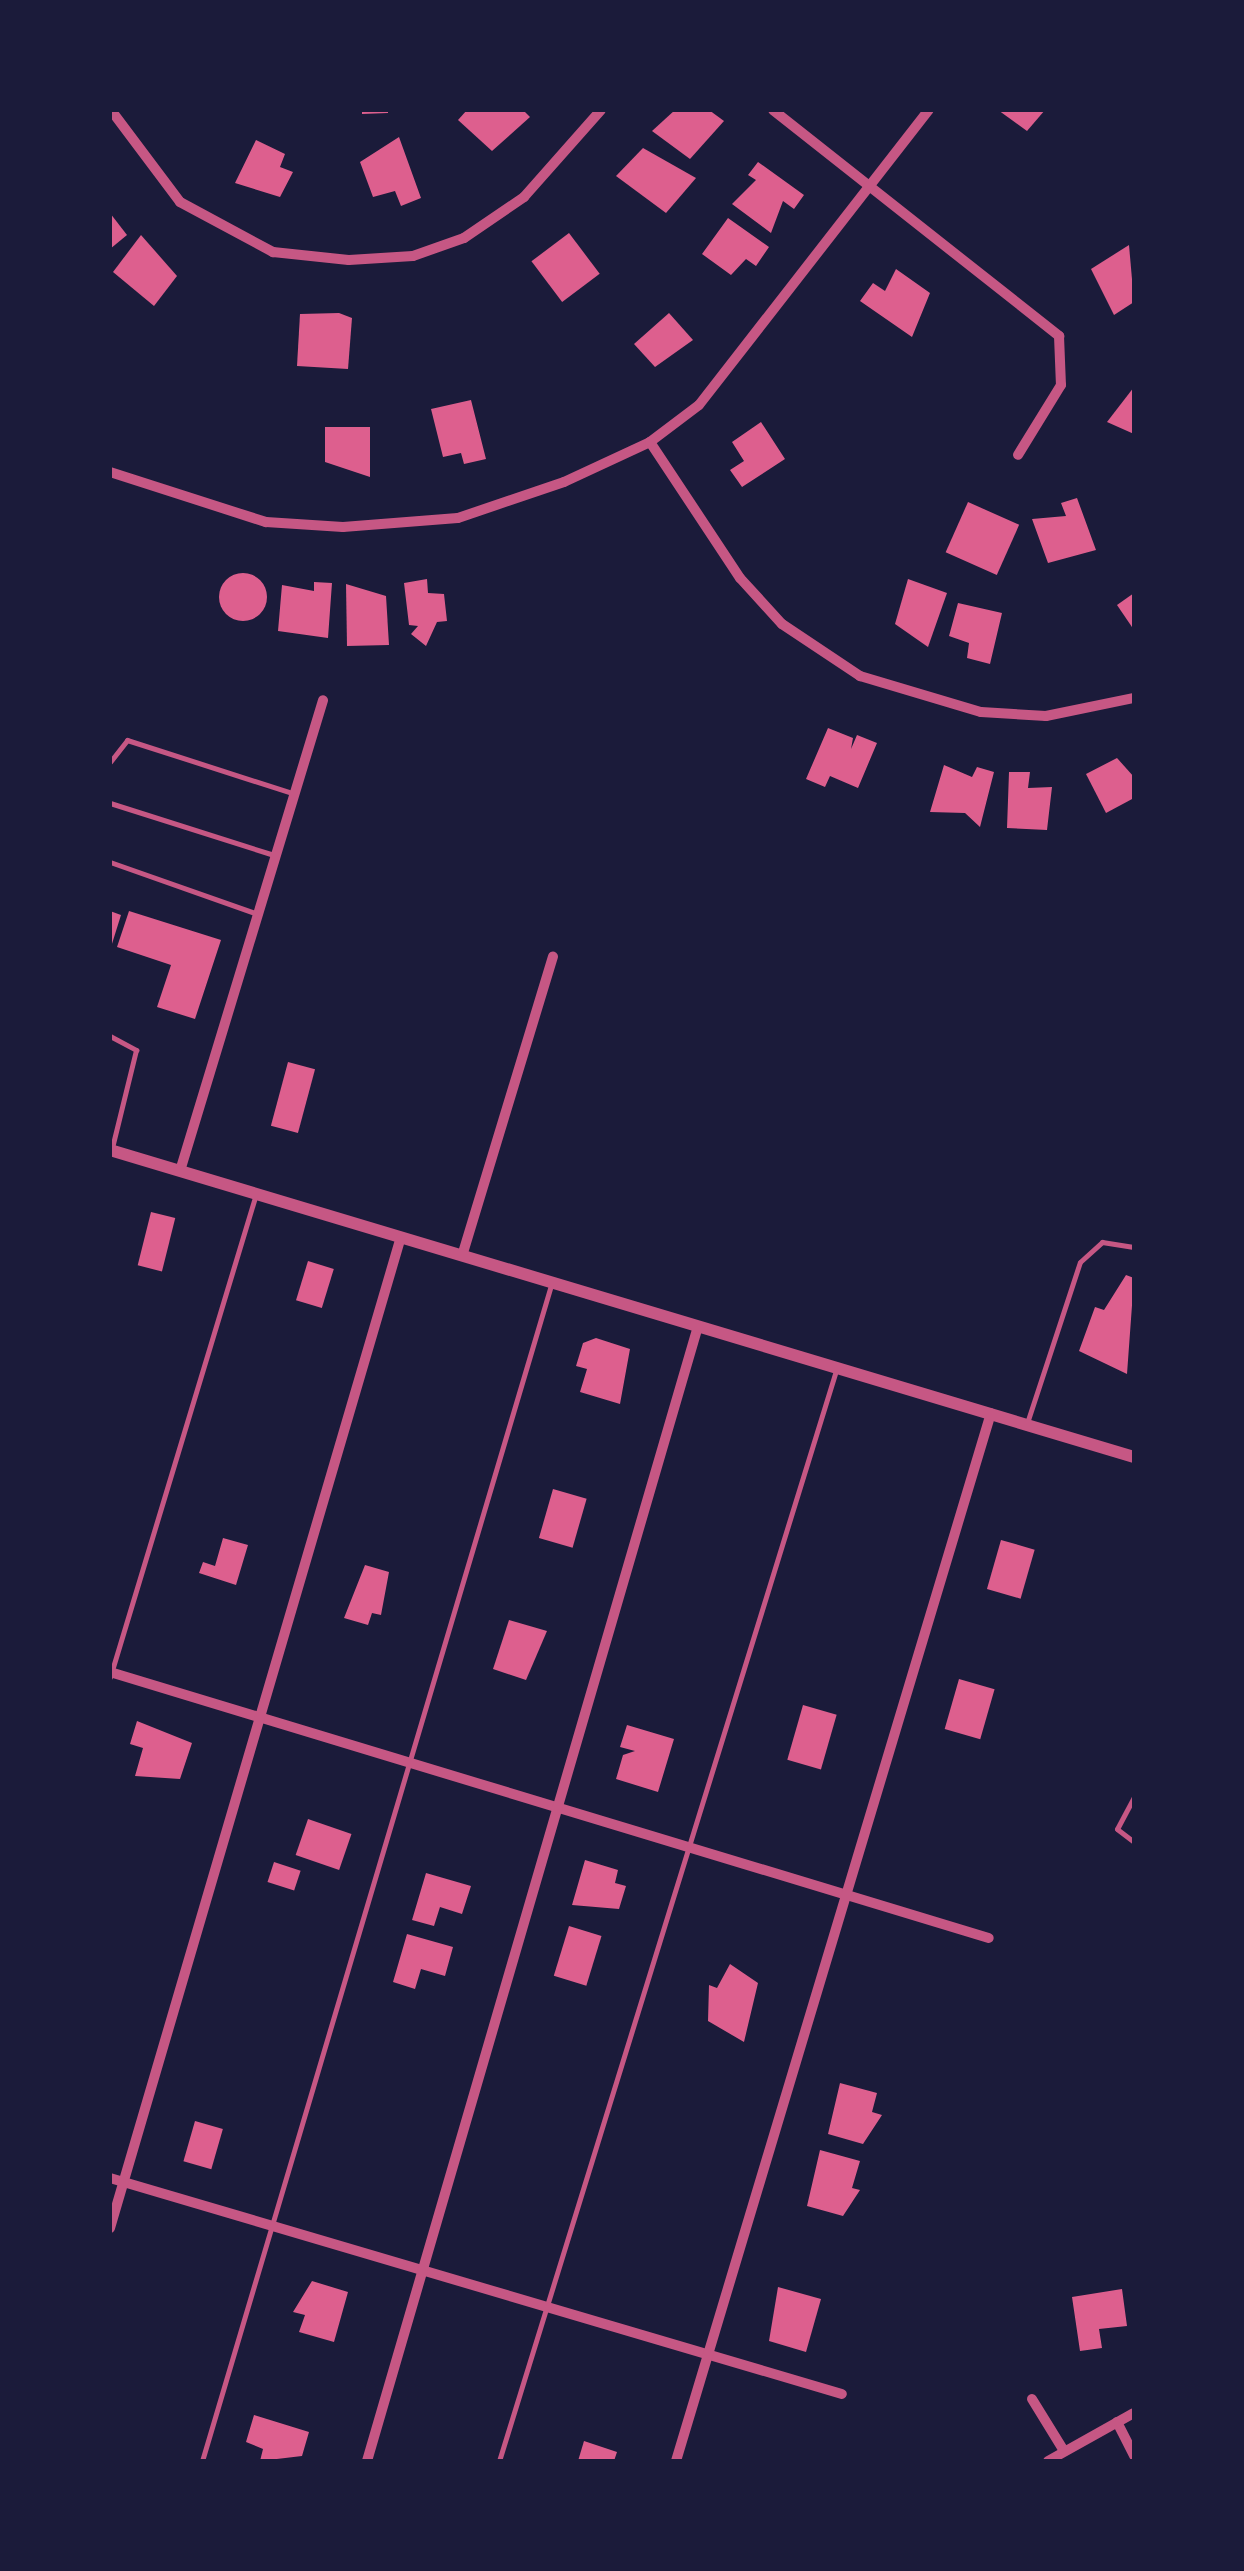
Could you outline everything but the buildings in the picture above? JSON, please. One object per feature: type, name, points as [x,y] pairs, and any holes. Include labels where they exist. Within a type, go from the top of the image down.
[{"type":"street","points":[[110,110],[180,202],[273,252],[349,260],[414,256],[464,238],[524,198],[601,110]]},
{"type":"street","points":[[772,110],[869,191],[1059,336],[1062,385],[1018,455]]},
{"type":"street","points":[[110,472],[266,522],[403,524],[508,506],[650,442],[746,356],[928,110]]},
{"type":"street","points":[[650,442],[740,578],[782,624],[860,676],[981,712],[1046,716],[1134,698]]},
{"type":"street","points":[[180,1171],[323,700]]},
{"type":"street","points":[[462,1256],[553,956]]},
{"type":"street","points":[[110,1152],[1134,1456]]},
{"type":"street","points":[[110,2228],[265,1718],[400,1240]]},
{"type":"street","points":[[366,2461],[698,1326]]},
{"type":"street","points":[[676,2461],[852,1893],[991,1414]]},
{"type":"street","points":[[110,1674],[852,1893],[989,1938]]},
{"type":"street","points":[[110,2178],[842,2394]]},
{"type":"street","points":[[1032,2399],[1064,2452]]},
{"type":"street","points":[[1048,2461],[1134,2413]]},
{"type":"street","points":[[1117,2422],[1134,2456]]},
{"type":"lane","points":[[110,762],[127,740],[295,794]]},
{"type":"lane","points":[[110,802],[276,856]]},
{"type":"lane","points":[[110,862],[258,914]]},
{"type":"lane","points":[[110,1036],[136,1050],[110,1152]]},
{"type":"lane","points":[[110,1674],[256,1194]]},
{"type":"lane","points":[[1026,1424],[1080,1262],[1102,1242],[1134,1248]]},
{"type":"lane","points":[[202,2461],[552,1282]]},
{"type":"lane","points":[[499,2461],[551,2308],[837,1368]]},
{"type":"lane","points":[[1134,1797],[1116,1829],[1134,1842]]}]
